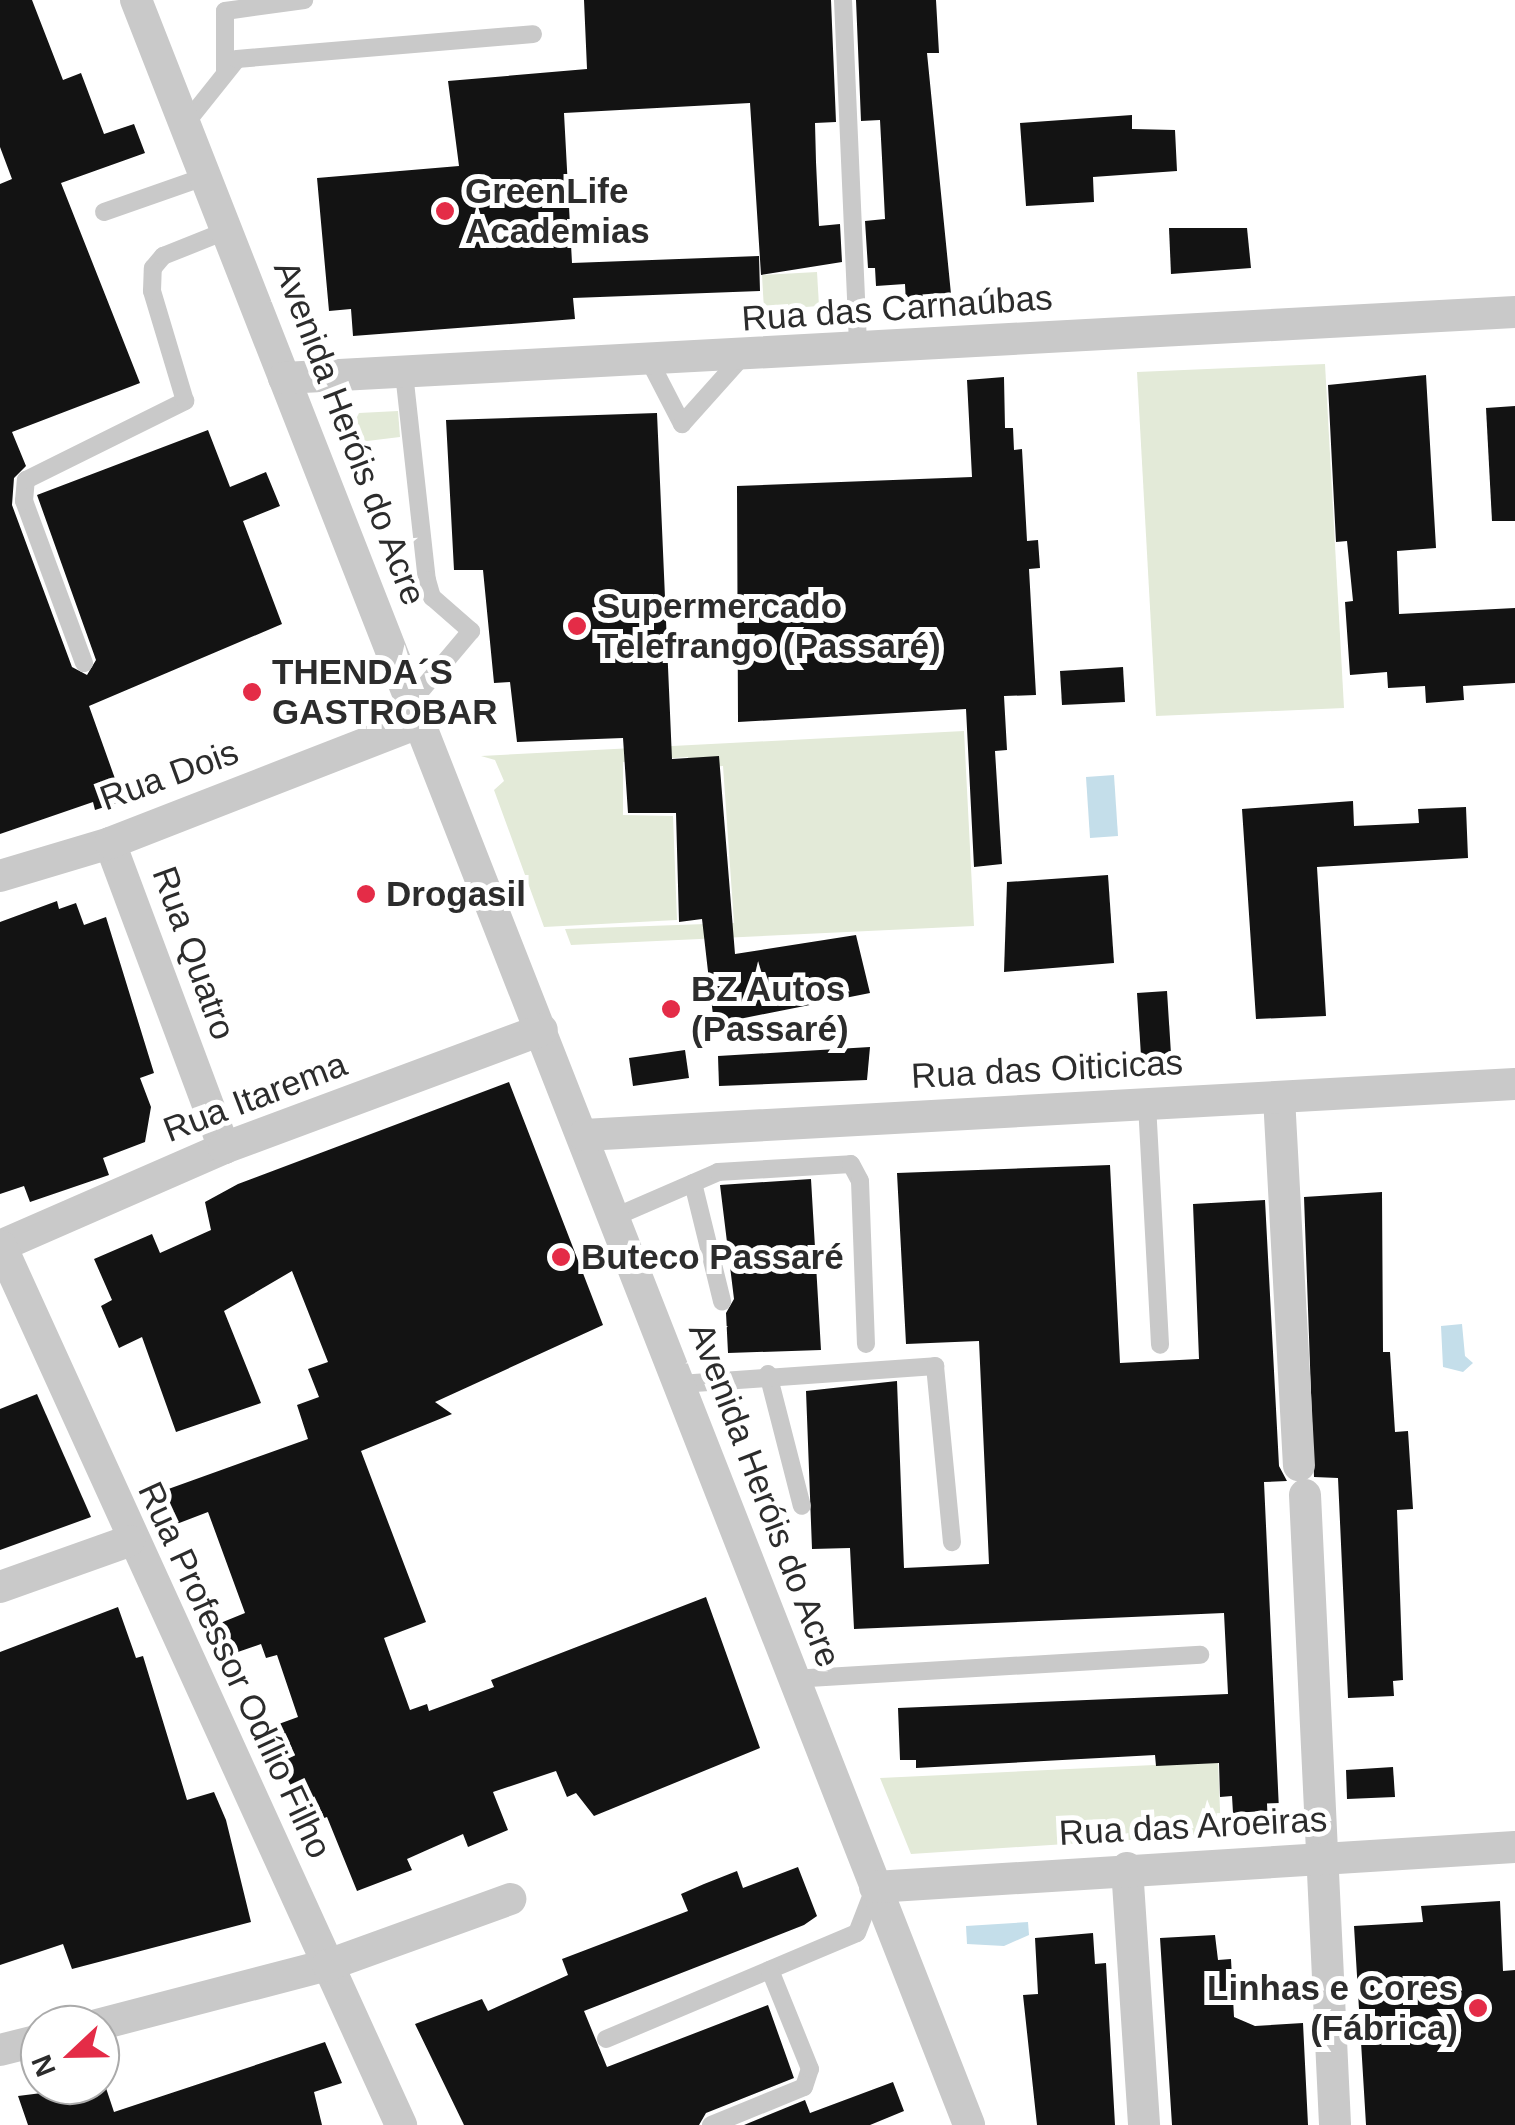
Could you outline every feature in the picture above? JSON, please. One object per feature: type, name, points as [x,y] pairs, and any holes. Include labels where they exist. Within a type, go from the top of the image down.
[{"type":"street","name":"Avenida Heróis do Acre","points":[[136,0],[616,1216],[792,1679],[968,2125]]},
{"type":"street","name":"Rua das Carnaúbas","points":[[284,378],[741,358],[858,348],[1515,312]]},
{"type":"street","name":"Rua Dois","points":[[0,876],[110,842],[416,712]]},
{"type":"street","name":"Rua Quatro","points":[[110,842],[224,1148]]},
{"type":"street","name":"Rua Itarema","points":[[0,1246],[224,1148],[542,1030]]},
{"type":"street","name":"Rua das Oiticicas","points":[[584,1135],[1515,1084]]},
{"type":"street","points":[[1279,1097],[1336,2125]]},
{"type":"street","name":"Rua Professor Odílio Filho","points":[[0,1246],[129,1540],[401,2125]]},
{"type":"street","points":[[0,1587],[129,1540]]},
{"type":"street","name":"Rua das Aroeiras","points":[[875,1887],[1127,1868],[1515,1847]]},
{"type":"street","points":[[1127,1868],[1144,2125]]},
{"type":"street","points":[[120,2019],[328,1966],[510,1900]]},
{"type":"lane","points":[[225,73],[225,12],[304,0]]},
{"type":"lane","points":[[844,0],[858,348]]},
{"type":"lane","points":[[186,123],[236,59],[533,34]]},
{"type":"lane","points":[[104,212],[207,176]]},
{"type":"lane","points":[[84,664],[24,500],[26,480],[185,401],[152,291],[153,268],[163,256],[228,230]]},
{"type":"lane","points":[[650,362],[682,424],[741,358]]},
{"type":"lane","points":[[404,373],[427,580],[432,597],[471,631],[416,712]]},
{"type":"lane","points":[[1147,1104],[1160,1345]]},
{"type":"lane","points":[[616,1216],[727,1170],[858,1170],[866,1344]]},
{"type":"lane","points":[[693,1183],[722,1302]]},
{"type":"lane","points":[[680,1384],[768,1374],[935,1366],[952,1542]]},
{"type":"lane","points":[[768,1374],[802,1506]]},
{"type":"lane","points":[[792,1679],[1200,1656]]},
{"type":"lane","points":[[606,2039],[857,1933],[875,1887]]},
{"type":"lane","points":[[711,2125],[804,2087],[810,2069],[770,1970]]},
{"type":"green space","points":[[817,272],[819,306],[764,310],[762,275]]},
{"type":"green space","points":[[1325,364],[1344,708],[1156,716],[1137,372]]},
{"type":"green space","points":[[398,411],[400,437],[359,442],[352,427],[359,413]]},
{"type":"green space","points":[[964,731],[974,926],[571,945],[565,929],[734,923],[723,766],[688,768],[688,757],[623,762],[623,815],[673,816],[677,920],[544,927],[494,790],[504,781],[495,760],[481,756]]},
{"type":"green space","points":[[1218,1762],[1221,1834],[911,1854],[880,1778]]},
{"type":"water","points":[[1114,775],[1118,836],[1090,838],[1086,777]]},
{"type":"water","points":[[1462,1324],[1465,1356],[1473,1363],[1463,1372],[1443,1367],[1441,1326]]},
{"type":"water","points":[[1028,1922],[1029,1935],[1004,1946],[967,1944],[966,1926]]},
{"type":"building","points":[[0,0],[32,0],[63,80],[81,73],[104,134],[134,124],[145,153],[61,183],[140,383],[12,432],[26,466],[14,478],[12,505],[72,667],[87,675],[96,660],[37,495],[208,430],[230,487],[266,472],[280,506],[243,521],[282,624],[89,706],[123,801],[95,810],[93,802],[0,834],[0,184],[12,179],[0,147]]},
{"type":"building","points":[[584,0],[831,0],[836,122],[815,123],[816,162],[819,226],[840,224],[842,262],[761,275],[750,103],[564,113],[572,263],[759,256],[760,291],[573,298],[575,319],[353,336],[351,309],[329,311],[317,178],[459,166],[448,81],[587,69]]},
{"type":"building","points":[[856,0],[936,0],[939,53],[927,53],[952,304],[906,304],[905,284],[876,286],[875,268],[868,268],[865,221],[885,219],[880,120],[861,121]]},
{"type":"building","points":[[1132,115],[1132,129],[1175,130],[1177,171],[1093,177],[1094,202],[1026,206],[1020,123]]},
{"type":"building","points":[[1169,228],[1247,228],[1251,268],[1171,274]]},
{"type":"building","points":[[1426,375],[1436,548],[1397,551],[1399,614],[1515,608],[1515,683],[1463,686],[1464,700],[1426,703],[1425,686],[1388,688],[1387,672],[1350,675],[1345,602],[1353,601],[1347,541],[1336,542],[1328,385]]},
{"type":"building","points":[[1004,377],[1005,428],[1013,428],[1014,450],[1022,449],[1027,541],[1038,540],[1040,568],[1029,569],[1036,695],[1004,696],[1007,750],[995,751],[1002,864],[974,867],[966,709],[738,722],[737,486],[972,477],[967,380]]},
{"type":"building","points":[[1515,406],[1515,521],[1492,521],[1486,408]]},
{"type":"building","name":"Supermercado Telefrango (Passaré)","points":[[657,413],[672,759],[719,756],[735,954],[856,935],[870,993],[714,1024],[702,919],[679,922],[676,813],[628,813],[623,738],[517,742],[510,682],[494,683],[483,570],[454,570],[446,420]]},
{"type":"building","points":[[1123,667],[1125,702],[1062,705],[1060,671]]},
{"type":"building","points":[[1353,801],[1354,826],[1419,823],[1418,809],[1466,807],[1468,858],[1317,867],[1326,1016],[1256,1019],[1242,809]]},
{"type":"building","points":[[1108,875],[1114,963],[1004,972],[1007,882]]},
{"type":"building","points":[[57,901],[59,909],[76,903],[84,925],[106,917],[154,1073],[140,1078],[151,1107],[145,1142],[103,1158],[109,1175],[30,1202],[24,1186],[0,1194],[0,922]]},
{"type":"building","points":[[1167,991],[1171,1054],[1141,1056],[1137,993]]},
{"type":"building","points":[[870,1047],[867,1080],[719,1086],[718,1056]]},
{"type":"building","points":[[685,1050],[689,1078],[633,1086],[629,1058]]},
{"type":"building","points":[[509,1082],[603,1325],[435,1402],[452,1414],[361,1451],[426,1622],[384,1638],[410,1710],[427,1704],[429,1711],[494,1687],[491,1680],[706,1597],[760,1748],[594,1816],[576,1793],[567,1797],[556,1771],[493,1792],[508,1830],[468,1847],[463,1834],[407,1859],[412,1870],[357,1891],[327,1817],[308,1824],[265,1729],[298,1717],[277,1655],[266,1658],[261,1644],[232,1654],[218,1624],[245,1613],[208,1512],[174,1525],[160,1492],[308,1439],[297,1405],[319,1397],[308,1369],[328,1362],[292,1271],[224,1311],[261,1403],[176,1432],[142,1337],[119,1348],[101,1306],[112,1300],[94,1259],[152,1234],[160,1253],[211,1230],[205,1202],[238,1184]]},
{"type":"building","points":[[1110,1165],[1120,1363],[1199,1359],[1193,1204],[1265,1200],[1279,1466],[1287,1481],[1264,1482],[1279,1810],[1233,1813],[1232,1796],[1220,1797],[1219,1763],[1156,1766],[1155,1755],[916,1768],[916,1760],[900,1760],[898,1708],[1228,1694],[1224,1613],[854,1629],[850,1548],[812,1549],[806,1391],[897,1381],[904,1568],[989,1564],[979,1341],[906,1344],[897,1173]]},
{"type":"building","points":[[811,1179],[821,1350],[728,1353],[726,1313],[734,1299],[720,1185]]},
{"type":"building","points":[[1382,1192],[1383,1352],[1390,1352],[1395,1432],[1408,1431],[1413,1509],[1397,1510],[1403,1680],[1393,1681],[1394,1696],[1348,1698],[1338,1478],[1314,1477],[1304,1197]]},
{"type":"building","points":[[37,1394],[91,1517],[0,1550],[0,1409]]},
{"type":"building","points":[[118,1607],[136,1658],[143,1656],[187,1800],[214,1792],[226,1820],[251,1922],[72,1969],[63,1944],[0,1965],[0,1652]]},
{"type":"building","points":[[1393,1767],[1395,1797],[1347,1799],[1346,1770]]},
{"type":"building","points":[[798,1867],[817,1916],[804,1925],[584,2011],[607,2067],[768,2005],[794,2078],[706,2113],[699,2125],[464,2125],[415,2024],[482,1999],[488,2011],[568,1975],[562,1959],[688,1911],[681,1894],[704,1884],[737,1871],[743,1888]]},
{"type":"building","points":[[1500,1901],[1503,1971],[1515,1970],[1515,2125],[1366,2125],[1354,1926],[1423,1922],[1421,1906]]},
{"type":"building","points":[[1093,1933],[1095,1964],[1106,1963],[1115,2125],[1037,2125],[1023,1995],[1038,1994],[1035,1938]]},
{"type":"building","points":[[1215,1935],[1218,1960],[1231,1959],[1234,2017],[1255,2026],[1303,2023],[1308,2125],[1172,2125],[1160,1938]]},
{"type":"building","points":[[325,2042],[342,2083],[314,2092],[322,2125],[28,2125],[21,2105],[112,2105],[114,2112]]},
{"type":"building","points":[[893,2082],[904,2111],[870,2125],[744,2125],[805,2100],[810,2113]]},
{"type":"place","name":"GreenLife Academias","points":[[445,211]]},
{"type":"place","name":"Supermercado Telefrango (Passaré)","points":[[577,626]]},
{"type":"place","name":"THENDA´S GASTROBAR","points":[[252,692]]},
{"type":"place","name":"Drogasil","points":[[366,894]]},
{"type":"place","name":"BZ Autos (Passaré)","points":[[671,1009]]},
{"type":"place","name":"Buteco Passaré","points":[[561,1257]]},
{"type":"place","name":"Linhas e Cores (Fábrica)","points":[[1478,2008]]}]
